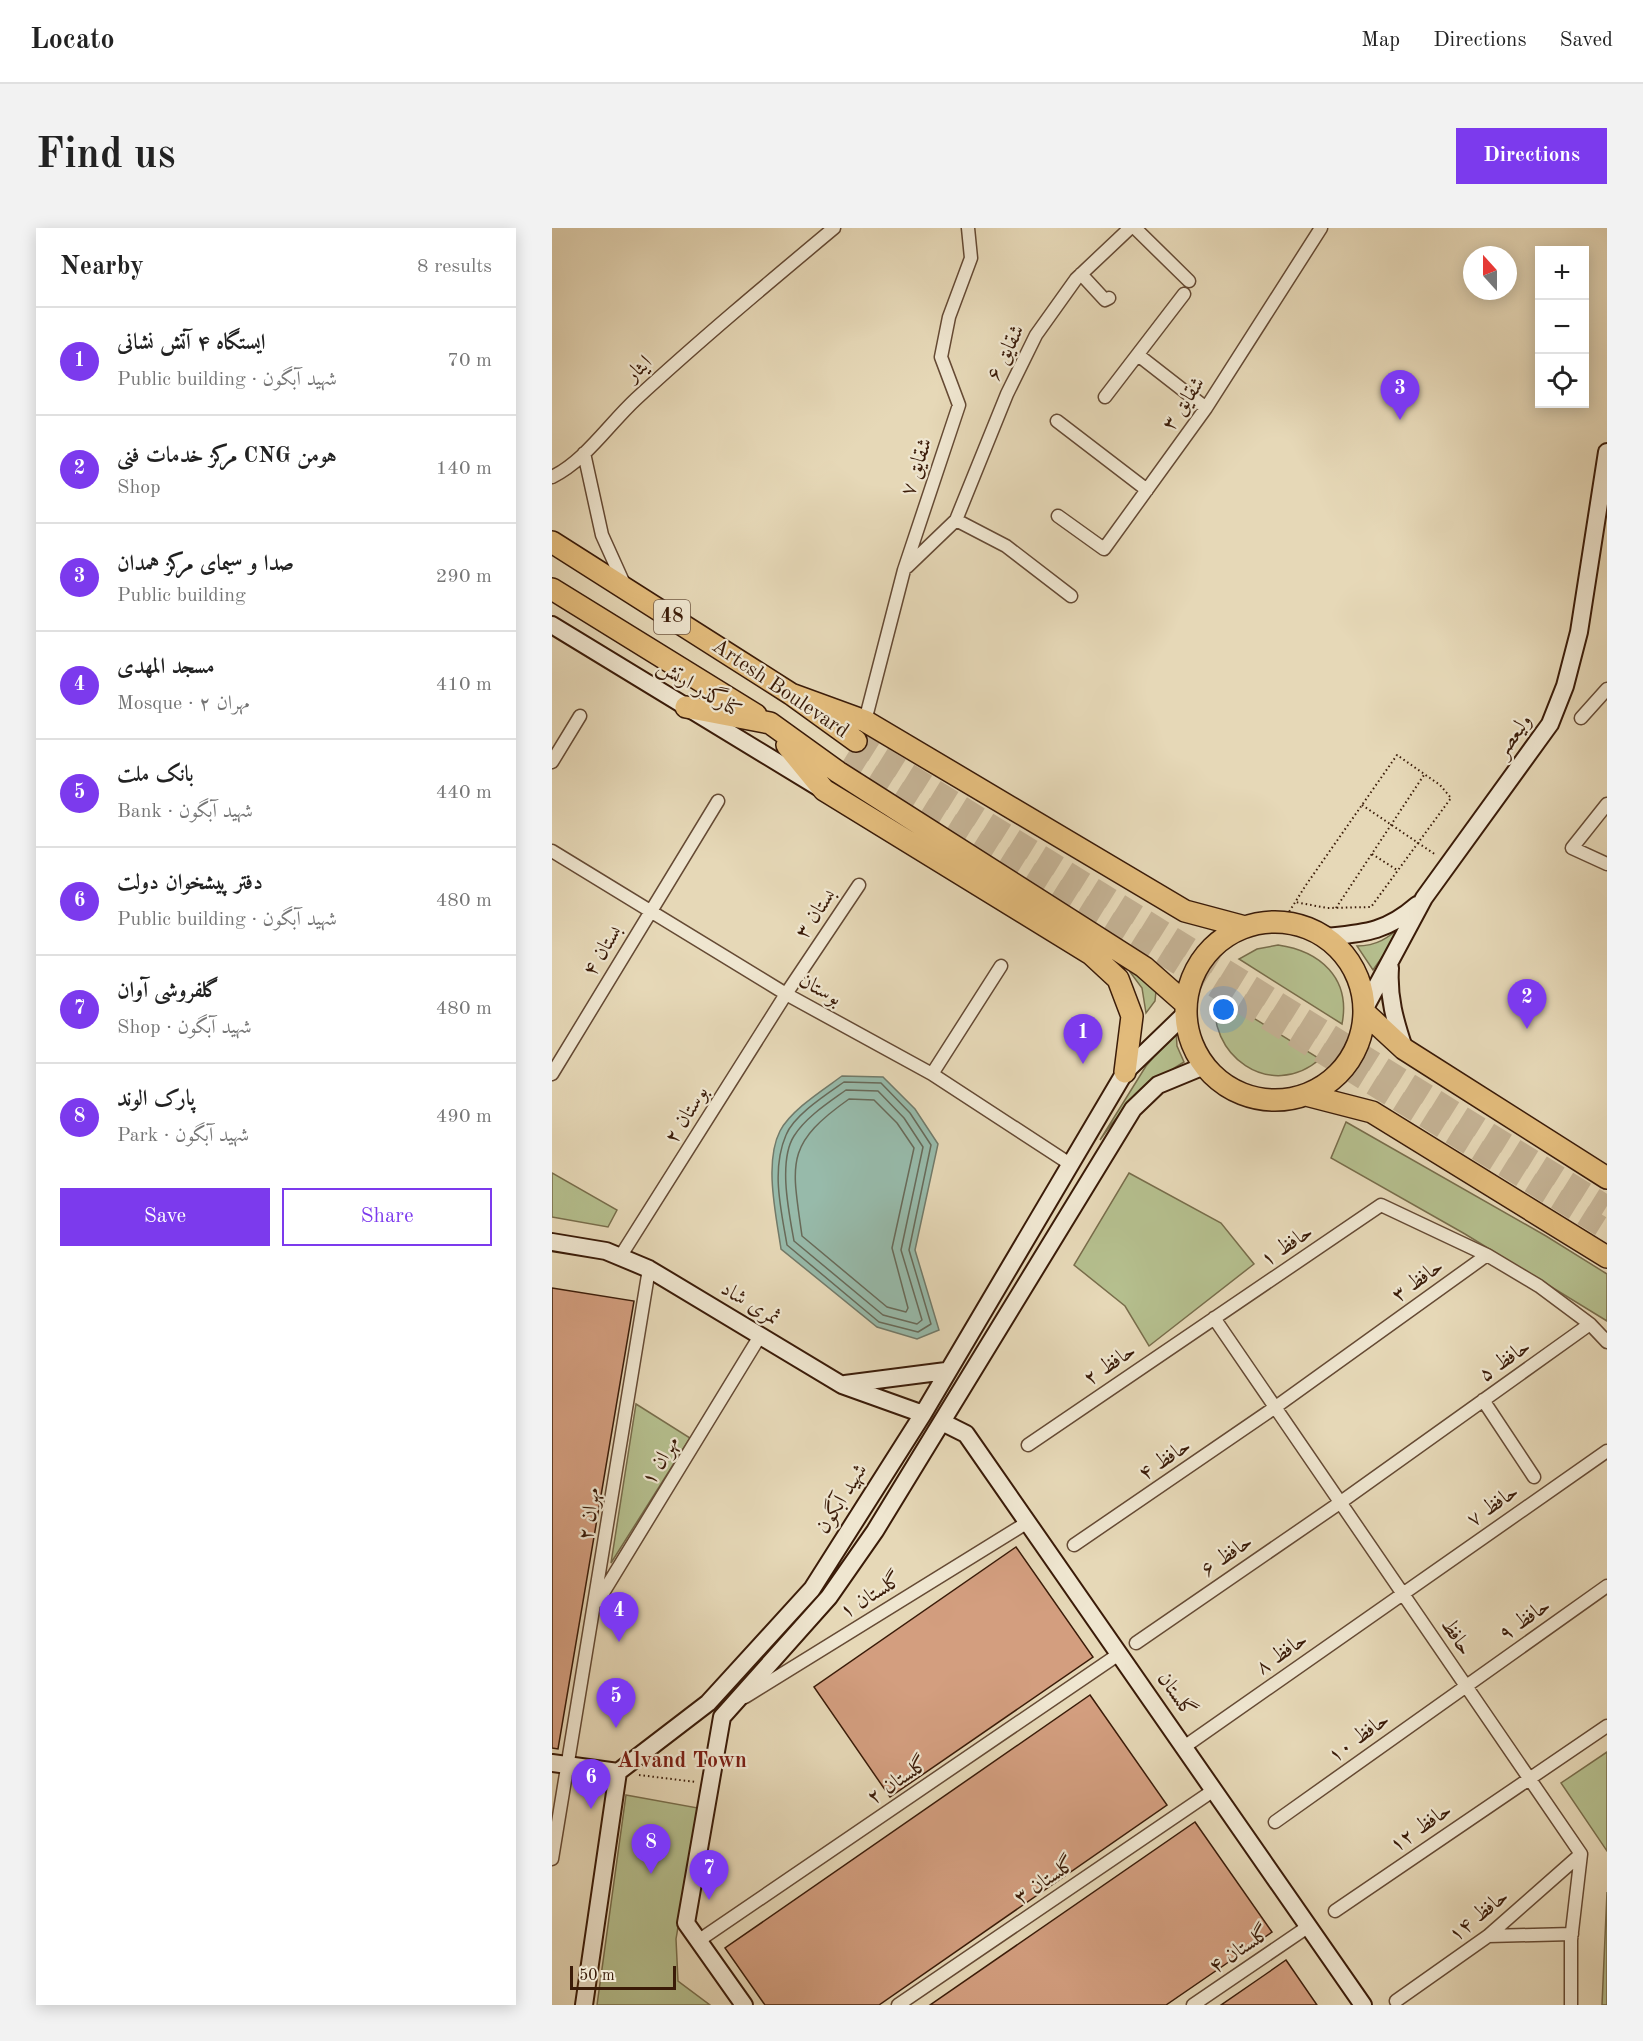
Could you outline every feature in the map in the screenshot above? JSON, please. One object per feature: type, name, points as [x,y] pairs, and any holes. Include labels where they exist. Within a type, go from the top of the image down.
[{"type":"highway","name":"Artesh Boulevard","points":[[552,542],[791,694],[851,749],[770,723],[552,589]]},
{"type":"highway","points":[[791,694],[865,721],[1185,910],[1245,927]]},
{"type":"highway","points":[[686,707],[770,723],[838,772],[1144,967],[1186,1009]]},
{"type":"highway","points":[[770,723],[824,790],[1098,960],[1118,980],[1132,1016],[1125,1072]]},
{"type":"highway","points":[[1272,922],[1282,923],[1300,925],[1326,937],[1346,956],[1360,981],[1365,1011],[1358,1045],[1349,1061],[1330,1082],[1306,1095],[1278,1101],[1250,1097],[1225,1085],[1204,1066],[1190,1042],[1186,1009],[1192,978],[1201,961],[1220,941],[1245,927],[1272,922]]},
{"type":"highway","points":[[1365,1011],[1404,1049],[1607,1178]]},
{"type":"highway","points":[[1306,1095],[1372,1113],[1607,1257]]},
{"type":"main road","name":"ولیعصر","points":[[1365,1011],[1424,898],[1550,724],[1565,686],[1579,632],[1607,452]]},
{"type":"main road","name":"کنارگذر ارتش","points":[[552,625],[824,790]]},
{"type":"main road","points":[[1326,937],[1371,933],[1399,920],[1424,898]]},
{"type":"main road","points":[[1390,962],[1389,991],[1404,1049]]},
{"type":"main road","name":"شهید آبگون","points":[[618,1772],[696,1713],[812,1589],[923,1414],[946,1371],[1125,1072],[1186,1009]]},
{"type":"main road","name":"شهید آبگون","points":[[744,2005],[686,1923],[722,1717],[830,1597],[942,1422],[1133,1108],[1158,1085],[1204,1066]]},
{"type":"main road","name":"ثمری شاد","points":[[552,1242],[606,1251],[649,1269],[842,1385],[923,1414]]},
{"type":"main road","points":[[1010,1263],[1032,1275]]},
{"type":"main road","points":[[842,1385],[946,1371]]},
{"type":"main road","name":"گلستان","points":[[942,1422],[966,1434],[1363,2005]]},
{"type":"main road","points":[[719,1691],[723,1702],[734,1704]]},
{"type":"main road","points":[[696,1713],[709,1711],[715,1714],[720,1726]]},
{"type":"main road","points":[[560,1764],[618,1772],[584,2005]]},
{"type":"street","name":"ایثار","points":[[552,477],[564,471],[584,453],[611,422],[713,328],[834,228]]},
{"type":"street","name":"شقایق ۷","points":[[865,721],[904,570],[959,405],[941,357],[949,317],[971,258],[968,228]]},
{"type":"street","name":"شقایق ۶","points":[[956,520],[1006,394],[1036,335],[1081,274],[1130,228]]},
{"type":"street","points":[[1135,228],[1189,281]]},
{"type":"street","name":"شقایق ۳","points":[[1058,516],[1104,549],[1206,408],[1321,228]]},
{"type":"street","points":[[1081,274],[1105,300],[1109,298]]},
{"type":"street","points":[[1106,397],[1184,294]]},
{"type":"street","points":[[1138,354],[1206,408]]},
{"type":"street","points":[[1057,421],[1147,490]]},
{"type":"street","points":[[584,453],[602,535],[626,588]]},
{"type":"street","points":[[904,570],[956,520],[1006,546],[1071,596]]},
{"type":"street","points":[[1581,718],[1607,688]]},
{"type":"street","points":[[552,762],[580,716]]},
{"type":"street","name":"بستان ۴","points":[[552,1074],[718,801]]},
{"type":"street","points":[[1607,804],[1572,848],[1607,864]]},
{"type":"street","name":"بوستان","points":[[552,851],[786,994],[932,1074],[1070,1164]]},
{"type":"street","name":"بستان ۳","points":[[786,994],[859,885]]},
{"type":"street","points":[[932,1074],[1001,966]]},
{"type":"street","name":"بوستان ۲","points":[[620,1257],[786,994]]},
{"type":"street","name":"حافظ ۳","points":[[1277,1406],[1487,1255],[1381,1205]]},
{"type":"street","name":"حافظ ۱","points":[[1214,1318],[1381,1205]]},
{"type":"street","points":[[1487,1255],[1539,1286],[1590,1324],[1607,1342]]},
{"type":"street","name":"مهران ۲","points":[[552,1859],[560,1764],[595,1606],[649,1269]]},
{"type":"street","name":"حافظ","points":[[1214,1318],[1277,1406],[1581,1854]]},
{"type":"street","name":"حافظ ۲","points":[[1028,1445],[1214,1318]]},
{"type":"street","name":"حافظ ۵","points":[[1341,1502],[1590,1324]]},
{"type":"street","name":"۱ مهران","points":[[595,1606],[760,1336]]},
{"type":"street","points":[[1483,1400],[1534,1477]]},
{"type":"street","name":"حافظ ۴","points":[[1074,1545],[1277,1406]]},
{"type":"street","name":"حافظ ۷","points":[[1402,1593],[1607,1451]]},
{"type":"street","name":"حافظ ۶","points":[[1136,1643],[1341,1502]]},
{"type":"street","name":"گلستان ۱","points":[[734,1704],[1028,1522]]},
{"type":"street","name":"حافظ ۹","points":[[1465,1685],[1607,1586]]},
{"type":"street","name":"حافظ ۸","points":[[1184,1747],[1402,1593]]},
{"type":"street","name":"گلستان ۲","points":[[698,1941],[1119,1653]]},
{"type":"street","name":"حافظ ۱۰","points":[[1275,1822],[1465,1685]]},
{"type":"street","name":"حافظ ۱۲","points":[[1335,1911],[1528,1777],[1607,1726]]},
{"type":"street","name":"گلستان ۳","points":[[898,2005],[1214,1790]]},
{"type":"street","points":[[1571,2005],[1572,1934],[1581,1854]]},
{"type":"street","name":"حافظ ۱۴","points":[[1396,2001],[1488,1936],[1581,1854]]},
{"type":"street","name":"گلستان ۴","points":[[1193,2005],[1309,1926]]},
{"type":"street","points":[[1488,1936],[1572,1934]]},
{"type":"path","points":[[1282,923],[1295,902],[1396,755],[1440,785],[1451,798],[1371,907],[1336,908],[1295,902]]},
{"type":"path","points":[[1336,908],[1425,774]]},
{"type":"path","points":[[1362,805],[1419,841],[1448,865]]},
{"type":"path","points":[[1372,854],[1398,871]]},
{"type":"path","points":[[618,1772],[710,1784]]},
{"type":"green space","points":[[1403,925],[1373,970],[1357,946],[1371,945],[1382,940]]},
{"type":"green space","points":[[1278,945],[1307,953],[1329,970],[1337,980],[1342,993],[1344,1008],[1342,1024],[1239,959],[1257,949]]},
{"type":"green space","points":[[1132,968],[1156,991],[1155,1001],[1146,1013],[1142,988],[1130,972]]},
{"type":"green space","points":[[1216,995],[1320,1059],[1301,1071],[1282,1076],[1263,1073],[1246,1066],[1231,1053],[1221,1036],[1215,1017]]},
{"type":"green space","points":[[1176,1031],[1177,1046],[1184,1062],[1137,1095],[1119,1114],[1100,1140],[1146,1066]]},
{"type":"green space","points":[[1346,1122],[1546,1236],[1607,1274],[1607,1321],[1465,1234],[1331,1158]]},
{"type":"green space","points":[[552,1173],[617,1210],[608,1227],[552,1217]]},
{"type":"green space","points":[[1129,1173],[1221,1223],[1254,1264],[1149,1346],[1125,1306],[1074,1265]]},
{"type":"green space","points":[[636,1404],[690,1438],[611,1563]]},
{"type":"green space","points":[[1607,1752],[1607,1851],[1561,1783]]},
{"type":"green space","points":[[626,1795],[698,1808],[676,1939],[678,1981],[710,2005],[597,2005]]},
{"type":"green space","points":[[1607,1892],[1607,2005],[1602,2005]]},
{"type":"water","points":[[842,1076],[883,1077],[915,1109],[938,1144],[915,1250],[939,1330],[917,1339],[877,1327],[781,1249],[772,1173],[775,1144],[785,1123],[808,1101]]},
{"type":"building","points":[[552,1288],[634,1301],[558,1749],[552,1748]]},
{"type":"building","points":[[1016,1547],[1093,1657],[890,1797],[814,1687]]},
{"type":"building","points":[[1090,1695],[1167,1805],[879,2005],[765,2005],[725,1948]]},
{"type":"building","points":[[1195,1822],[1272,1932],[1252,1946],[1166,2005],[930,2005]]},
{"type":"building","points":[[1286,1960],[1317,2005],[1221,2005],[1266,1974]]},
{"type":"tunnel","points":[[856,741],[1607,1206]]},
{"type":"tunnel","points":[[845,758],[1607,1230]]},
{"type":"place","name":"صدا و سیمای مرکز همدان","points":[[1400,420]]},
{"type":"place","name":"مرکز خدمات فنی CNG هومن","points":[[1527,1029]]},
{"type":"place","name":"ایستگاه ۴ آتش نشانی","points":[[1083,1064]]},
{"type":"place","name":"مسجد المهدی","points":[[619,1642]]},
{"type":"place","name":"بانک ملت","points":[[616,1728]]},
{"type":"place","name":"دفتر پیشخوان دولت","points":[[591,1809]]},
{"type":"place","name":"پارک الوند","points":[[651,1874]]},
{"type":"place","name":"گلفروشی آوان","points":[[709,1900]]},
{"type":"district","name":"Alvand Town","points":[[682,1761]]}]
